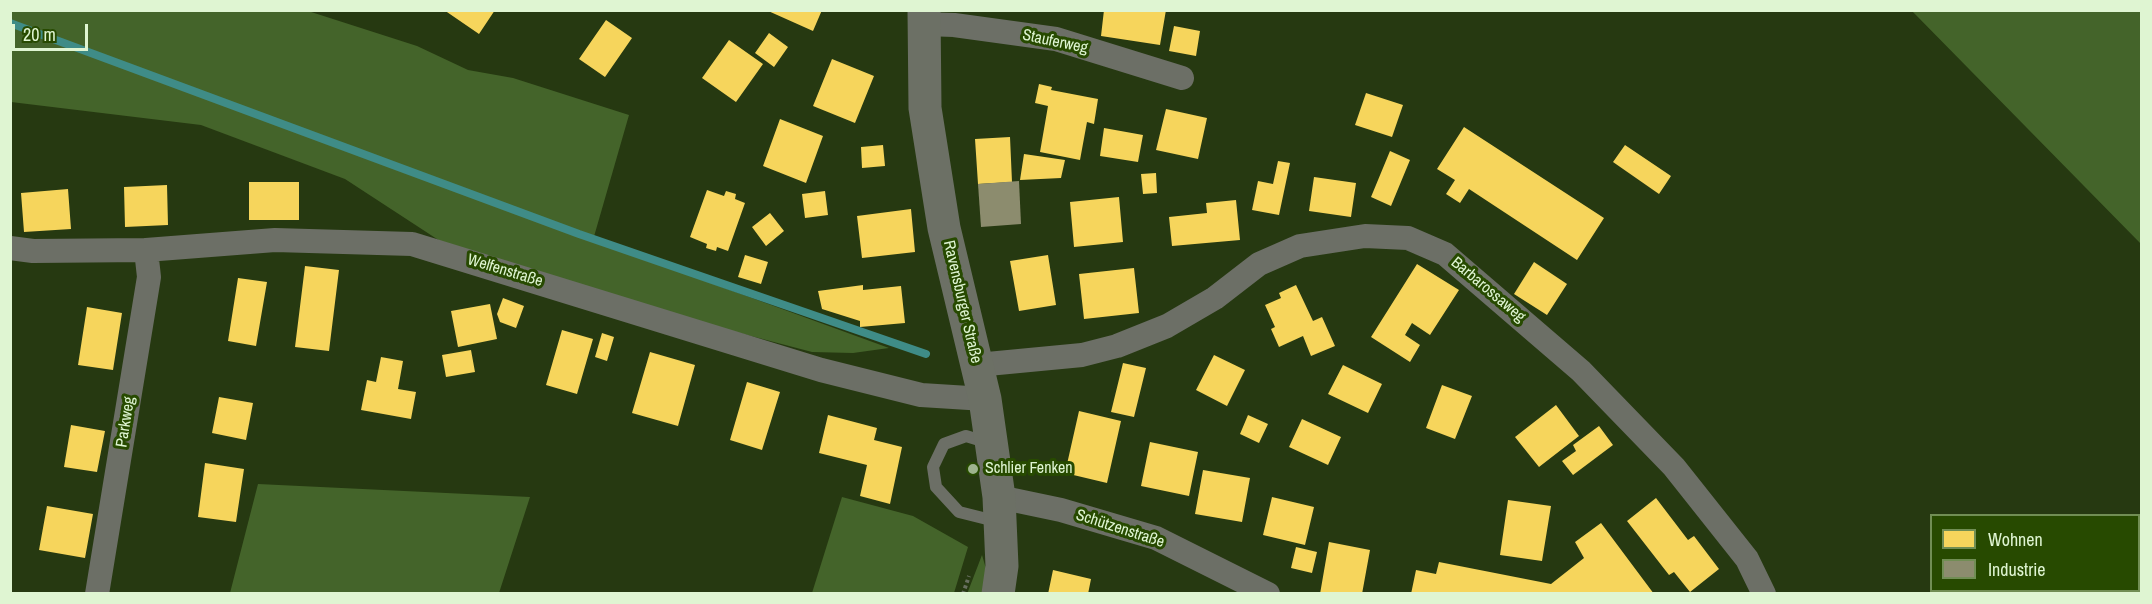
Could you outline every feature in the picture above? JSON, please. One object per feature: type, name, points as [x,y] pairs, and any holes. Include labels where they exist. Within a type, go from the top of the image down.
[{"type":"main road","name":"Ravensburger Straße","points":[[924,17],[925,108],[944,228],[985,399],[992,444],[1000,510],[1002,566],[998,594]]},
{"type":"street","name":"Stauferweg","points":[[924,17],[954,25],[1056,39],[1182,78]]},
{"type":"street","name":"Barbarossaweg","points":[[977,365],[1082,354],[1117,346],[1167,327],[1215,298],[1258,264],[1300,246],[1365,236],[1408,238],[1445,254],[1581,371],[1674,467],[1747,560],[1764,594]]},
{"type":"street","name":"Welfenstraße","points":[[10,248],[33,251],[146,250],[275,240],[412,244],[822,370],[921,395],[985,399]]},
{"type":"street","name":"Parkweg","points":[[97,594],[149,277],[146,250]]},
{"type":"street","name":"Schützenstraße","points":[[1000,510],[1061,510],[1156,538],[1268,594]]},
{"type":"lane","points":[[992,444],[966,436],[944,444],[933,467],[936,487],[959,512],[1000,510]]},
{"type":"green space","points":[[11,11],[308,11],[417,46],[468,70],[513,78],[629,115],[593,240],[889,348],[853,353],[812,352],[732,331],[440,241],[345,179],[201,125],[11,102]]},
{"type":"green space","points":[[1912,11],[2141,11],[2141,244]]},
{"type":"green space","points":[[258,484],[530,497],[499,593],[230,593]]},
{"type":"green space","points":[[842,497],[913,516],[968,547],[954,593],[812,593]]},
{"type":"green space","points":[[982,555],[989,579],[986,593],[967,594]]},
{"type":"building: Wohnen","points":[[444,10],[495,10],[479,34]]},
{"type":"building: Wohnen","points":[[766,10],[822,10],[813,31]]},
{"type":"building: Wohnen","points":[[1104,10],[1166,10],[1160,45],[1101,36]]},
{"type":"building: Wohnen","points":[[606,20],[632,38],[605,77],[579,59]]},
{"type":"building: Wohnen","points":[[1174,26],[1200,31],[1196,56],[1169,51]]},
{"type":"building: Wohnen","points":[[769,33],[788,47],[774,67],[755,53]]},
{"type":"building: Wohnen","points":[[729,40],[763,64],[736,102],[702,78]]},
{"type":"building: Wohnen","points":[[832,59],[874,76],[855,123],[813,106]]},
{"type":"building: Wohnen","points":[[1039,84],[1052,87],[1051,90],[1098,99],[1094,124],[1087,122],[1080,160],[1040,152],[1048,106],[1035,103]]},
{"type":"building: Wohnen","points":[[1366,93],[1403,105],[1392,137],[1355,125]]},
{"type":"building: Wohnen","points":[[1166,109],[1207,118],[1198,159],[1156,150]]},
{"type":"building: Wohnen","points":[[780,119],[823,136],[806,183],[763,166]]},
{"type":"building: Wohnen","points":[[1464,127],[1604,218],[1577,260],[1469,189],[1460,203],[1446,194],[1455,180],[1437,169]]},
{"type":"building: Wohnen","points":[[1104,128],[1143,135],[1138,162],[1100,156]]},
{"type":"building: Wohnen","points":[[1010,137],[1012,182],[978,184],[975,139]]},
{"type":"building: Wohnen","points":[[883,145],[885,166],[862,168],[861,147]]},
{"type":"building: Wohnen","points":[[1625,145],[1671,176],[1659,194],[1613,162]]},
{"type":"building: Wohnen","points":[[1390,151],[1410,160],[1391,206],[1371,197]]},
{"type":"building: Wohnen","points":[[1024,154],[1065,160],[1061,178],[1020,180]]},
{"type":"building: Wohnen","points":[[1278,161],[1290,163],[1279,215],[1252,210],[1258,181],[1273,184]]},
{"type":"building: Wohnen","points":[[1156,173],[1157,193],[1143,194],[1141,174]]},
{"type":"building: Wohnen","points":[[1314,177],[1356,183],[1351,217],[1309,211]]},
{"type":"building: Wohnen","points":[[249,182],[299,182],[299,220],[249,220]]},
{"type":"building: Wohnen","points":[[167,185],[168,225],[125,227],[124,187]]},
{"type":"building: Wohnen","points":[[68,189],[71,229],[24,232],[21,193]]},
{"type":"building: Wohnen","points":[[707,190],[724,196],[726,191],[736,194],[735,199],[745,203],[728,251],[717,247],[716,251],[706,248],[707,244],[690,237]]},
{"type":"building: Wohnen","points":[[825,191],[828,215],[805,218],[802,194]]},
{"type":"building: Wohnen","points":[[1119,197],[1123,242],[1074,247],[1070,202]]},
{"type":"building: Wohnen","points":[[1236,200],[1240,240],[1172,246],[1169,217],[1207,213],[1206,203]]},
{"type":"building: Wohnen","points":[[911,209],[915,252],[862,258],[857,216]]},
{"type":"building: Wohnen","points":[[770,213],[784,231],[766,246],[752,227]]},
{"type":"building: Wohnen","points":[[745,255],[768,262],[761,284],[738,277]]},
{"type":"building: Wohnen","points":[[1048,255],[1056,305],[1019,311],[1010,261]]},
{"type":"building: Wohnen","points":[[1534,262],[1567,284],[1547,315],[1514,294]]},
{"type":"building: Wohnen","points":[[1417,264],[1459,290],[1430,335],[1412,323],[1405,335],[1420,345],[1410,362],[1371,337]]},
{"type":"building: Wohnen","points":[[305,266],[339,270],[329,351],[295,347]]},
{"type":"building: Wohnen","points":[[1134,268],[1139,313],[1084,319],[1079,274]]},
{"type":"building: Wohnen","points":[[238,278],[267,282],[256,346],[228,341]]},
{"type":"building: Wohnen","points":[[863,285],[863,290],[901,286],[905,323],[860,327],[860,321],[822,309],[818,291]]},
{"type":"building: Wohnen","points":[[1296,285],[1313,321],[1322,317],[1335,346],[1311,356],[1303,336],[1279,347],[1271,329],[1275,327],[1265,305],[1281,298],[1279,293]]},
{"type":"building: Wohnen","points":[[503,298],[524,306],[516,328],[500,322],[497,314]]},
{"type":"building: Wohnen","points":[[490,304],[497,339],[458,347],[451,311]]},
{"type":"building: Wohnen","points":[[87,307],[122,313],[113,370],[78,365]]},
{"type":"building: Wohnen","points":[[562,330],[593,339],[577,394],[546,385]]},
{"type":"building: Wohnen","points":[[602,333],[614,337],[607,361],[595,357]]},
{"type":"building: Wohnen","points":[[471,350],[475,372],[446,377],[442,355]]},
{"type":"building: Wohnen","points":[[650,352],[695,365],[678,426],[632,413]]},
{"type":"building: Wohnen","points":[[1214,355],[1245,370],[1227,406],[1196,390]]},
{"type":"building: Wohnen","points":[[381,357],[403,361],[398,389],[416,392],[411,419],[361,410],[367,380],[376,382]]},
{"type":"building: Wohnen","points":[[1123,363],[1146,368],[1134,417],[1111,412]]},
{"type":"building: Wohnen","points":[[1343,365],[1382,384],[1368,413],[1328,394]]},
{"type":"building: Wohnen","points":[[747,382],[780,392],[762,450],[730,440]]},
{"type":"building: Wohnen","points":[[1442,385],[1472,396],[1455,439],[1426,428]]},
{"type":"building: Wohnen","points":[[219,397],[253,403],[246,440],[212,433]]},
{"type":"building: Wohnen","points":[[1556,405],[1579,436],[1539,467],[1515,437]]},
{"type":"building: Wohnen","points":[[1079,411],[1121,421],[1107,483],[1065,473]]},
{"type":"building: Wohnen","points":[[828,415],[877,428],[874,440],[902,447],[890,504],[860,496],[867,465],[819,453]]},
{"type":"building: Wohnen","points":[[1248,415],[1268,424],[1259,443],[1240,434]]},
{"type":"building: Wohnen","points":[[1302,419],[1341,437],[1328,465],[1289,447]]},
{"type":"building: Wohnen","points":[[71,425],[105,431],[97,472],[64,467]]},
{"type":"building: Wohnen","points":[[1599,426],[1613,445],[1573,475],[1562,461],[1576,451],[1573,445]]},
{"type":"building: Wohnen","points":[[1150,442],[1198,452],[1189,496],[1141,486]]},
{"type":"building: Wohnen","points":[[205,463],[244,469],[236,522],[198,517]]},
{"type":"building: Wohnen","points":[[1203,470],[1250,478],[1242,522],[1195,514]]},
{"type":"building: Wohnen","points":[[1272,497],[1314,507],[1305,545],[1263,535]]},
{"type":"building: Wohnen","points":[[1656,498],[1688,540],[1694,536],[1719,569],[1690,592],[1674,572],[1669,575],[1627,521]]},
{"type":"building: Wohnen","points":[[1508,500],[1551,506],[1542,561],[1500,555]]},
{"type":"building: Wohnen","points":[[47,506],[93,514],[85,558],[39,550]]},
{"type":"building: Wohnen","points":[[1601,523],[1654,594],[1411,594],[1416,570],[1436,574],[1439,562],[1551,584],[1584,558],[1575,542]]},
{"type":"building: Wohnen","points":[[1329,542],[1370,550],[1362,594],[1320,594]]},
{"type":"building: Wohnen","points":[[1296,547],[1317,552],[1312,573],[1291,568]]},
{"type":"building: Wohnen","points":[[1053,570],[1091,579],[1088,594],[1048,594]]},
{"type":"building: Industrie","points":[[1019,181],[1021,224],[981,227],[978,184]]},
{"type":"waterway","points":[[10,23],[579,234],[926,354]]},
{"type":"place","name":"Schlier Fenken","points":[[973,469]]}]
